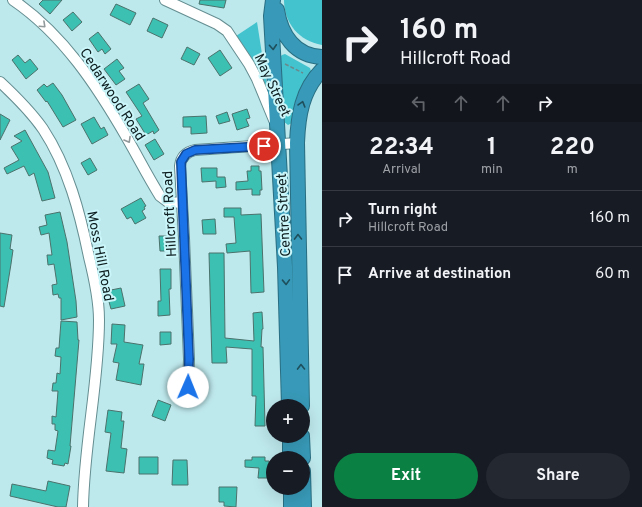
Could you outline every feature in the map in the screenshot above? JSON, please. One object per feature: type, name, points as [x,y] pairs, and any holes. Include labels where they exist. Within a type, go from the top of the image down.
[{"type":"highway","name":"Centre Street","points":[[272,2],[280,26],[289,42],[303,53],[322,57]]},
{"type":"highway","name":"Centre Street","points":[[272,2],[286,294],[289,399]]},
{"type":"highway","name":"Centre Street","points":[[302,399],[297,143],[299,117],[304,98],[310,85],[322,70]]},
{"type":"highway","points":[[291,495],[291,507]]},
{"type":"highway","points":[[304,495],[304,507]]},
{"type":"street","name":"Cedarwood Road","points":[[13,0],[41,22],[81,67],[119,124],[161,197],[168,202],[182,203]]},
{"type":"street","name":"May Street","points":[[165,0],[224,28],[247,59],[257,78],[277,128]]},
{"type":"street","name":"Moss Hill Road","points":[[0,82],[13,94],[42,128],[52,144],[73,192],[85,234],[95,285],[99,319],[96,374],[86,458],[84,507]]},
{"type":"street","points":[[0,92],[13,94]]},
{"type":"street","name":"Hillcroft Road","points":[[188,387],[189,359],[180,165],[183,158],[188,153],[195,150],[297,143]]},
{"type":"path","points":[[280,61],[303,74]]},
{"type":"shaded area","points":[[284,0],[322,0],[322,45],[306,40],[294,30],[287,16]]},
{"type":"shaded area","points":[[257,22],[266,87],[251,58],[236,36]]},
{"type":"shaded area","points":[[285,54],[310,68],[311,71],[292,123],[288,125],[283,121],[280,57]]},
{"type":"building","points":[[43,0],[62,0],[50,14],[39,4]]},
{"type":"building","points":[[200,0],[226,0],[224,8],[199,4]]},
{"type":"building","points":[[116,4],[136,13],[130,25],[110,15]]},
{"type":"building","points":[[73,12],[82,22],[72,31],[63,20]]},
{"type":"building","points":[[153,18],[168,25],[162,38],[147,31]]},
{"type":"building","points":[[98,32],[111,49],[105,54],[102,49],[98,52],[89,39]]},
{"type":"building","points":[[187,47],[200,54],[194,65],[181,59]]},
{"type":"building","points":[[220,50],[232,68],[220,76],[208,58]]},
{"type":"building","points":[[18,55],[25,63],[30,59],[38,69],[26,79],[12,60]]},
{"type":"building","points":[[117,59],[124,68],[119,71],[125,79],[116,85],[104,69]]},
{"type":"building","points":[[53,83],[62,95],[76,120],[63,127],[47,101],[46,102],[37,90],[44,84],[47,87]]},
{"type":"building","points":[[139,84],[149,99],[143,103],[159,130],[154,134],[153,131],[146,135],[136,119],[142,116],[126,92]]},
{"type":"building","points":[[247,109],[250,118],[246,119],[249,126],[237,130],[232,114]]},
{"type":"building","points":[[227,112],[230,121],[219,124],[216,116]]},
{"type":"building","points":[[0,114],[10,120],[0,140]]},
{"type":"building","points":[[206,116],[207,133],[191,134],[191,127],[183,127],[183,117]]},
{"type":"building","points":[[94,117],[101,129],[104,127],[108,135],[92,144],[81,124]]},
{"type":"building","points":[[25,130],[48,172],[55,198],[42,201],[34,173],[29,176],[24,166],[7,174],[4,168],[19,160],[11,147],[22,141],[14,136]]},
{"type":"building","points":[[155,139],[164,154],[154,160],[145,145]]},
{"type":"building","points":[[90,158],[97,170],[88,175],[81,163]]},
{"type":"building","points":[[251,166],[259,166],[259,171],[261,171],[262,190],[260,190],[260,195],[252,195],[252,189],[236,190],[236,182],[248,181],[247,171],[251,171]]},
{"type":"building","points":[[201,168],[217,168],[217,177],[225,177],[226,187],[216,188],[216,181],[202,182]]},
{"type":"building","points":[[141,198],[146,206],[142,211],[146,218],[135,224],[131,217],[127,219],[121,209]]},
{"type":"building","points":[[224,208],[241,208],[241,215],[261,214],[264,292],[251,293],[250,251],[227,253],[226,244],[236,243],[234,217],[224,217]]},
{"type":"building","points":[[60,212],[67,242],[77,317],[61,320],[61,298],[59,298],[58,294],[53,295],[52,285],[57,284],[54,264],[48,265],[47,255],[52,255],[49,233],[41,235],[39,227],[47,225],[45,215]]},
{"type":"building","points":[[215,219],[216,234],[203,234],[202,220]]},
{"type":"building","points":[[0,233],[12,235],[10,249],[13,250],[4,307],[0,306]]},
{"type":"building","points":[[159,236],[170,236],[171,251],[160,251]]},
{"type":"building","points":[[209,253],[224,253],[225,338],[254,341],[253,313],[262,312],[263,329],[261,347],[263,347],[265,426],[255,426],[256,396],[252,396],[252,349],[226,347],[227,363],[212,363]]},
{"type":"building","points":[[160,269],[171,269],[171,289],[169,289],[170,315],[158,316],[158,301],[161,301]]},
{"type":"building","points":[[121,288],[125,306],[111,309],[106,291]]},
{"type":"building","points":[[61,321],[77,322],[79,340],[71,446],[68,464],[65,463],[64,466],[52,464],[53,460],[47,458],[48,450],[55,451],[58,431],[55,430],[55,424],[52,424],[52,416],[56,417],[58,391],[52,391],[53,383],[56,383],[57,373],[60,374],[61,357],[55,356],[56,348],[59,348]]},
{"type":"building","points":[[112,324],[125,325],[124,342],[143,345],[139,364],[144,364],[141,385],[116,380],[119,363],[113,362],[117,344],[111,344]]},
{"type":"building","points":[[160,332],[171,332],[171,344],[160,345]]},
{"type":"building","points":[[158,400],[171,405],[165,421],[152,416]]},
{"type":"building","points":[[108,410],[122,412],[121,421],[124,421],[121,448],[127,449],[124,473],[106,471],[111,433],[105,432]]},
{"type":"building","points":[[139,457],[158,457],[158,474],[139,474]]},
{"type":"building","points":[[252,457],[265,457],[266,478],[258,478],[259,468],[245,467],[245,460],[252,460]]},
{"type":"building","points":[[173,460],[187,460],[188,485],[172,485]]},
{"type":"building","points":[[48,481],[70,486],[66,507],[58,507],[10,496],[12,484],[46,491]]},
{"type":"building","points":[[219,487],[237,487],[236,507],[224,506],[224,502],[219,502]]},
{"type":"route","points":[[188,387],[189,359],[181,162],[186,154],[195,150],[264,146]]}]
